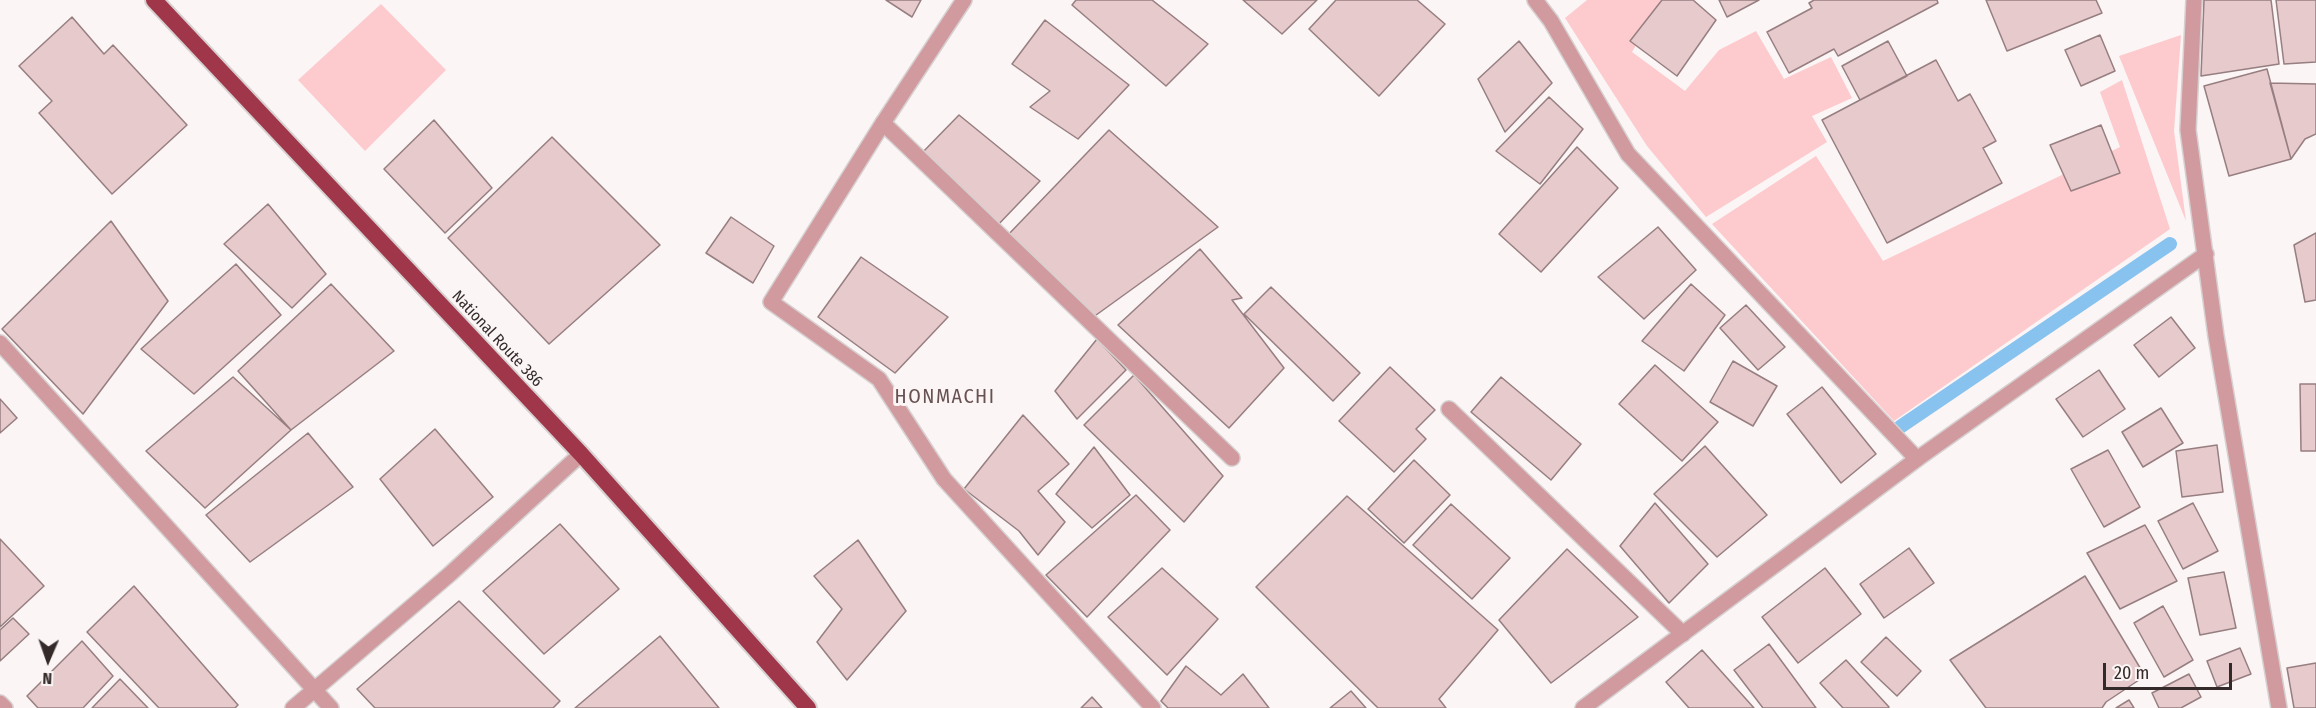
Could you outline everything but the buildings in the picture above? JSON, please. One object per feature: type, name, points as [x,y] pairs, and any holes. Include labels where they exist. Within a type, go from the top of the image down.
[{"type":"highway","name":"National Route 386","points":[[154,0],[581,454],[808,708]]},
{"type":"street","points":[[964,0],[883,123],[771,302],[879,379],[944,479],[1153,708]]},
{"type":"street","points":[[1534,0],[1551,21],[1628,154],[1917,459]]},
{"type":"street","points":[[2194,0],[2188,130],[2216,336],[2278,708]]},
{"type":"street","points":[[883,123],[1232,458]]},
{"type":"street","points":[[1583,708],[1917,459],[2206,254]]},
{"type":"street","points":[[0,343],[331,708]]},
{"type":"street","points":[[1449,409],[1683,634]]},
{"type":"street","points":[[293,708],[450,574],[581,454]]},
{"type":"street","points":[[0,703],[5,708]]},
{"type":"shaded area","points":[[1587,0],[1662,0],[1632,52],[1685,91],[1719,50],[1756,31],[1784,79],[1831,57],[1852,98],[1812,116],[1827,142],[1706,217],[1647,146],[1565,18]]},
{"type":"shaded area","points":[[381,4],[446,70],[365,151],[298,80]]},
{"type":"shaded area","points":[[2181,35],[2174,131],[2186,221],[2119,56]]},
{"type":"shaded area","points":[[2122,80],[2170,229],[1894,421],[1712,224],[1816,156],[1883,261],[2120,147],[2100,92]]},
{"type":"waterway","points":[[1900,427],[2170,244]]},
{"type":"district","name":"HONMACHI","points":[[945,397]]}]
